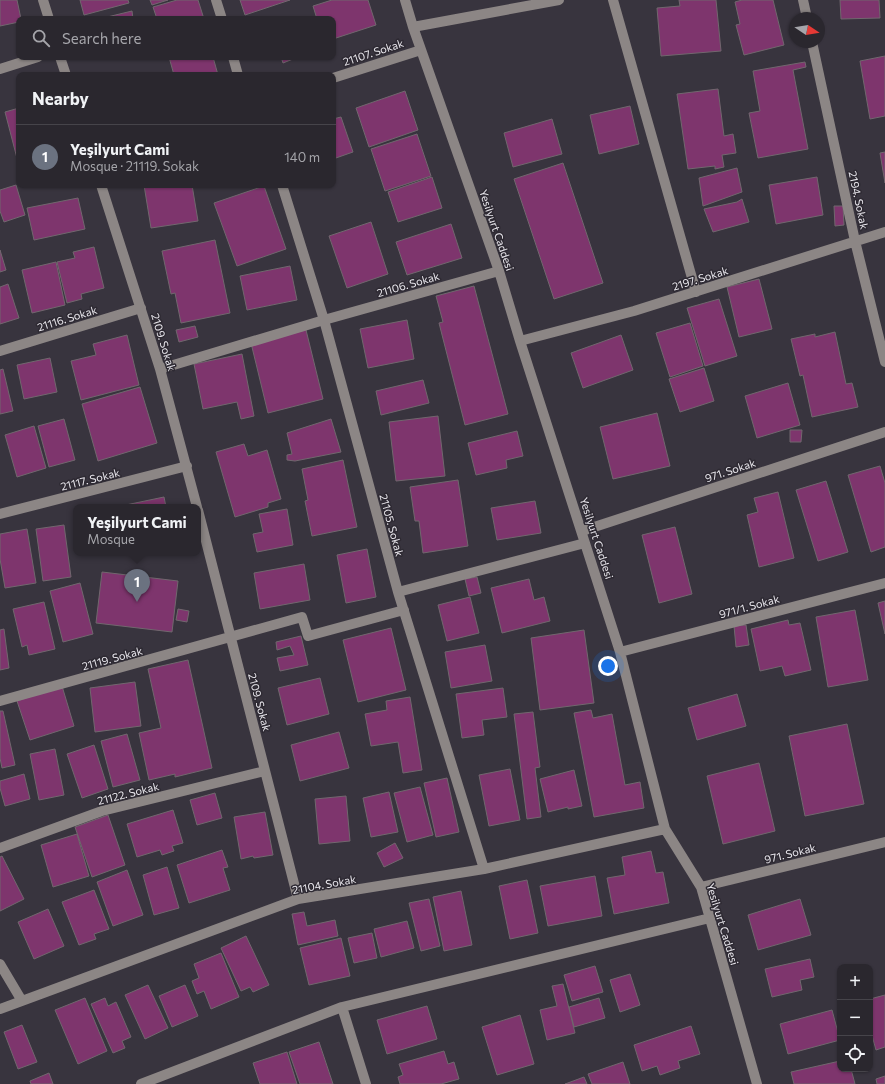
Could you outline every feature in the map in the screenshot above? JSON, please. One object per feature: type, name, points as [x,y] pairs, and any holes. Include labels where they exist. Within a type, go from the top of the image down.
[{"type":"street","points":[[44,0],[48,16]]},
{"type":"street","points":[[216,0],[221,16]]},
{"type":"street","name":"Yesilyurt Caddesi","points":[[405,0],[413,27],[499,271],[520,341],[586,543],[620,652],[665,829],[701,887],[757,1084]]},
{"type":"street","points":[[413,27],[559,0]]},
{"type":"street","points":[[613,0],[696,292]]},
{"type":"street","points":[[803,0],[806,12]]},
{"type":"street","name":"2194. Sokak","points":[[813,48],[856,241],[885,362]]},
{"type":"street","name":"21107. Sokak","points":[[336,77],[421,50]]},
{"type":"street","points":[[0,69],[28,60]]},
{"type":"street","points":[[61,60],[65,72]]},
{"type":"street","points":[[234,60],[237,72]]},
{"type":"street","name":"2109. Sokak","points":[[102,188],[160,369],[196,504]]},
{"type":"street","name":"21105. Sokak","points":[[283,188],[324,320],[398,592],[484,870]]},
{"type":"street","name":"2197. Sokak","points":[[520,341],[634,311],[885,232]]},
{"type":"street","name":"21106. Sokak","points":[[160,369],[324,320],[499,271]]},
{"type":"street","name":"21116. Sokak","points":[[0,351],[141,308]]},
{"type":"street","name":"971. Sokak","points":[[582,531],[885,432]]},
{"type":"street","name":"21117. Sokak","points":[[0,514],[187,466]]},
{"type":"street","name":"2109. Sokak","points":[[201,522],[298,899]]},
{"type":"street","points":[[398,592],[586,543]]},
{"type":"street","name":"971/1. Sokak","points":[[620,652],[885,583]]},
{"type":"street","name":"21119. Sokak","points":[[0,701],[231,638],[302,617],[308,636],[404,610]]},
{"type":"street","name":"21122. Sokak","points":[[0,848],[102,811],[265,771]]},
{"type":"street","name":"21104. Sokak","points":[[0,1009],[298,899],[484,870],[665,829]]},
{"type":"street","name":"971. Sokak","points":[[701,887],[885,842]]},
{"type":"street","points":[[141,1084],[342,1007],[710,918]]},
{"type":"street","points":[[0,964],[22,1001]]},
{"type":"street","points":[[342,1007],[366,1084]]},
{"type":"building","points":[[0,0],[17,0],[20,16],[16,16],[16,23],[0,26]]},
{"type":"building","points":[[80,0],[128,0],[129,3],[84,15]]},
{"type":"building","points":[[150,0],[168,0],[152,5]]},
{"type":"building","points":[[177,0],[198,0],[203,16],[156,16],[153,7]]},
{"type":"building","points":[[240,0],[290,0],[245,15]]},
{"type":"building","points":[[332,0],[368,0],[376,25],[336,38],[336,16],[316,16],[313,6]]},
{"type":"building","points":[[679,0],[716,0],[721,51],[661,56],[657,8],[680,6]]},
{"type":"building","points":[[742,0],[773,0],[784,45],[744,55],[736,25],[740,24],[735,2]]},
{"type":"building","points":[[840,0],[879,0],[880,18],[841,19]]},
{"type":"building","points":[[132,11],[133,16],[111,16]]},
{"type":"building","points":[[885,56],[885,116],[870,119],[860,61]]},
{"type":"building","points":[[170,60],[214,60],[217,72],[173,72]]},
{"type":"building","points":[[282,60],[290,60],[283,63]]},
{"type":"building","points":[[805,62],[806,67],[793,70],[808,149],[758,158],[749,113],[760,111],[753,71]]},
{"type":"building","points":[[718,89],[724,136],[733,134],[736,153],[722,155],[724,167],[715,169],[715,166],[688,169],[677,94]]},
{"type":"building","points":[[405,91],[418,130],[369,147],[356,108]]},
{"type":"building","points":[[630,106],[639,144],[599,154],[590,115]]},
{"type":"building","points":[[16,109],[16,154],[5,112]]},
{"type":"building","points":[[341,117],[353,152],[336,158],[336,118]]},
{"type":"building","points":[[552,119],[562,154],[513,167],[504,133]]},
{"type":"building","points":[[417,134],[431,176],[385,191],[371,149]]},
{"type":"building","points":[[885,152],[885,183],[880,153]]},
{"type":"building","points":[[563,163],[603,283],[554,299],[514,179]]},
{"type":"building","points":[[737,168],[742,192],[703,206],[699,178]]},
{"type":"building","points":[[432,177],[442,208],[398,222],[388,192]]},
{"type":"building","points":[[817,177],[823,215],[776,224],[769,185]]},
{"type":"building","points":[[16,185],[25,215],[4,222],[0,211],[0,190]]},
{"type":"building","points":[[144,188],[192,188],[198,221],[151,228]]},
{"type":"building","points":[[258,188],[265,188],[286,249],[237,266],[214,203]]},
{"type":"building","points":[[78,198],[85,229],[34,240],[27,208]]},
{"type":"building","points":[[742,199],[749,222],[713,232],[704,209],[737,202]]},
{"type":"building","points":[[834,206],[843,206],[844,225],[835,226]]},
{"type":"building","points":[[371,222],[388,274],[347,288],[329,236]]},
{"type":"building","points":[[451,224],[462,258],[407,275],[396,242]]},
{"type":"building","points":[[215,240],[230,313],[181,323],[175,293],[171,294],[162,251]]},
{"type":"building","points":[[94,247],[104,288],[81,294],[82,299],[67,303],[57,262],[75,258],[73,252]]},
{"type":"building","points":[[0,250],[6,270],[0,272]]},
{"type":"building","points":[[56,262],[65,305],[32,313],[22,270]]},
{"type":"building","points":[[290,266],[297,300],[247,310],[240,276]]},
{"type":"building","points":[[759,279],[772,329],[739,337],[727,287]]},
{"type":"building","points":[[8,284],[19,318],[0,324],[0,287]]},
{"type":"building","points":[[474,286],[508,414],[465,425],[439,323],[443,322],[436,296]]},
{"type":"building","points":[[719,299],[737,356],[705,366],[687,308]]},
{"type":"building","points":[[407,320],[414,359],[368,368],[360,329]]},
{"type":"building","points":[[690,323],[703,366],[670,377],[656,333]]},
{"type":"building","points":[[195,326],[198,337],[179,342],[176,330]]},
{"type":"building","points":[[306,330],[323,399],[268,413],[251,343]]},
{"type":"building","points":[[835,332],[846,384],[852,383],[858,407],[812,417],[803,375],[800,376],[791,339],[815,334],[815,337]]},
{"type":"building","points":[[127,335],[139,385],[81,400],[71,361],[96,355],[93,344]]},
{"type":"building","points":[[621,335],[633,370],[583,388],[571,353]]},
{"type":"building","points":[[242,354],[254,416],[241,419],[237,402],[203,409],[194,364]]},
{"type":"building","points":[[50,358],[57,392],[24,399],[17,365]]},
{"type":"building","points":[[704,368],[714,401],[680,412],[669,379]]},
{"type":"building","points":[[3,369],[13,411],[0,414],[0,370]]},
{"type":"building","points":[[423,380],[429,403],[381,415],[376,391]]},
{"type":"building","points":[[788,383],[800,425],[757,438],[745,396]]},
{"type":"building","points":[[140,387],[157,443],[98,461],[82,404]]},
{"type":"building","points":[[657,413],[670,466],[613,479],[600,427]]},
{"type":"building","points":[[438,416],[445,476],[396,481],[389,422]]},
{"type":"building","points":[[64,419],[75,460],[49,467],[38,426]]},
{"type":"building","points":[[331,419],[341,452],[295,461],[287,460],[287,455],[292,454],[287,433]]},
{"type":"building","points":[[34,426],[46,468],[17,477],[5,435]]},
{"type":"building","points":[[790,430],[802,430],[801,442],[790,442]]},
{"type":"building","points":[[517,431],[523,456],[506,460],[507,468],[476,475],[468,443]]},
{"type":"building","points":[[244,444],[248,456],[267,450],[281,499],[268,503],[268,507],[235,517],[216,452]]},
{"type":"building","points":[[343,460],[357,527],[312,536],[305,501],[308,500],[302,469]]},
{"type":"building","points":[[880,466],[885,483],[885,547],[871,552],[848,475]]},
{"type":"building","points":[[458,480],[468,546],[423,553],[419,521],[415,521],[410,487]]},
{"type":"building","points":[[826,481],[848,552],[818,561],[796,490]]},
{"type":"building","points":[[778,492],[794,558],[759,567],[747,515],[758,512],[754,498]]},
{"type":"building","points":[[164,497],[165,504],[131,504]]},
{"type":"building","points":[[535,501],[541,533],[497,540],[491,508]]},
{"type":"building","points":[[287,509],[293,545],[257,552],[253,534],[263,532],[259,514]]},
{"type":"building","points":[[64,525],[71,577],[43,581],[36,529]]},
{"type":"building","points":[[675,527],[692,594],[659,603],[642,535]]},
{"type":"building","points":[[27,529],[36,583],[5,588],[0,559],[0,534]]},
{"type":"building","points":[[367,549],[376,597],[346,603],[337,555]]},
{"type":"building","points":[[304,564],[310,600],[260,609],[254,573]]},
{"type":"building","points":[[102,572],[178,581],[172,632],[96,623]]},
{"type":"building","points":[[477,577],[481,593],[469,596],[465,579]]},
{"type":"building","points":[[529,579],[534,600],[544,597],[550,621],[502,633],[491,588]]},
{"type":"building","points":[[80,583],[93,634],[63,642],[50,591]]},
{"type":"building","points":[[470,597],[479,633],[447,641],[438,605]]},
{"type":"building","points":[[885,601],[885,634],[878,603]]},
{"type":"building","points":[[44,602],[55,649],[29,655],[27,645],[22,647],[13,609]]},
{"type":"building","points":[[178,609],[189,611],[187,622],[176,620]]},
{"type":"building","points":[[855,610],[868,680],[828,687],[816,617]]},
{"type":"building","points":[[788,620],[789,625],[800,623],[811,670],[785,676],[782,666],[760,671],[751,629]]},
{"type":"building","points":[[746,625],[749,645],[736,647],[734,626]]},
{"type":"building","points":[[391,628],[406,690],[358,702],[343,640]]},
{"type":"building","points":[[4,629],[9,668],[0,670],[0,630]]},
{"type":"building","points":[[584,630],[594,703],[540,710],[531,638]]},
{"type":"building","points":[[301,636],[308,665],[280,671],[277,658],[294,655],[290,646],[277,650],[276,642]]},
{"type":"building","points":[[485,645],[492,681],[451,688],[445,652]]},
{"type":"building","points":[[188,660],[212,768],[175,777],[175,774],[149,780],[139,733],[161,728],[148,669]]},
{"type":"building","points":[[320,678],[329,714],[287,725],[278,688]]},
{"type":"building","points":[[135,682],[141,726],[95,732],[90,688]]},
{"type":"building","points":[[62,686],[74,726],[30,740],[17,701]]},
{"type":"building","points":[[503,688],[507,717],[482,720],[484,735],[462,738],[456,694]]},
{"type":"building","points":[[737,694],[746,726],[697,740],[688,708]]},
{"type":"building","points":[[410,697],[422,770],[403,773],[398,742],[371,746],[365,714],[387,710],[386,701]]},
{"type":"building","points":[[591,710],[593,718],[612,714],[625,785],[640,782],[644,808],[594,817],[574,713]]},
{"type":"building","points":[[0,711],[3,711],[15,765],[2,768],[0,758]]},
{"type":"building","points":[[533,712],[540,767],[535,768],[541,817],[527,819],[514,714]]},
{"type":"building","points":[[847,724],[864,804],[805,816],[789,736]]},
{"type":"building","points":[[339,732],[349,768],[300,781],[291,745]]},
{"type":"building","points":[[127,734],[140,780],[113,787],[101,741]]},
{"type":"building","points":[[94,745],[108,789],[82,798],[67,754]]},
{"type":"building","points":[[55,749],[64,795],[39,800],[30,754]]},
{"type":"building","points":[[759,763],[775,831],[723,844],[707,776]]},
{"type":"building","points":[[510,769],[520,820],[489,826],[479,775]]},
{"type":"building","points":[[574,770],[582,806],[568,809],[568,807],[548,812],[540,779]]},
{"type":"building","points":[[24,774],[30,799],[5,806],[0,788],[0,781]]},
{"type":"building","points":[[447,778],[459,832],[436,837],[424,783]]},
{"type":"building","points":[[420,787],[433,835],[407,842],[394,793]]},
{"type":"building","points":[[389,792],[398,832],[371,837],[363,798]]},
{"type":"building","points":[[215,793],[222,818],[197,825],[190,800]]},
{"type":"building","points":[[346,796],[350,841],[319,844],[315,799]]},
{"type":"building","points":[[173,810],[183,843],[172,846],[174,851],[162,855],[160,850],[137,857],[127,824]]},
{"type":"building","points":[[265,812],[273,855],[254,858],[253,856],[241,859],[234,817]]},
{"type":"building","points":[[108,815],[125,865],[92,877],[75,827]]},
{"type":"building","points":[[77,834],[89,876],[53,887],[41,845]]},
{"type":"building","points":[[395,843],[403,858],[384,867],[377,853]]},
{"type":"building","points":[[222,850],[228,867],[223,868],[230,890],[189,903],[177,865]]},
{"type":"building","points":[[651,851],[656,873],[663,872],[669,903],[614,914],[607,878],[625,875],[622,857]]},
{"type":"building","points":[[2,856],[24,899],[0,911],[0,857]]},
{"type":"building","points":[[167,867],[179,908],[154,915],[143,875]]},
{"type":"building","points":[[127,870],[143,915],[113,926],[97,882]]},
{"type":"building","points":[[595,876],[602,916],[548,926],[540,886]]},
{"type":"building","points":[[527,880],[538,933],[510,939],[499,886]]},
{"type":"building","points":[[94,890],[109,929],[94,934],[96,939],[79,945],[62,902]]},
{"type":"building","points":[[461,891],[472,945],[444,951],[433,897]]},
{"type":"building","points":[[429,899],[440,946],[421,951],[409,903]]},
{"type":"building","points":[[800,899],[811,935],[758,950],[748,915]]},
{"type":"building","points":[[48,909],[64,946],[34,959],[18,922]]},
{"type":"building","points":[[304,912],[307,926],[335,920],[338,936],[298,945],[292,914]]},
{"type":"building","points":[[407,921],[414,948],[381,957],[374,929]]},
{"type":"building","points":[[372,933],[377,958],[354,963],[348,938]]},
{"type":"building","points":[[246,936],[269,985],[253,992],[250,987],[241,991],[221,948]]},
{"type":"building","points":[[341,938],[350,976],[309,985],[300,948]]},
{"type":"building","points":[[221,953],[239,997],[211,1009],[204,991],[197,994],[192,981],[199,978],[194,964]]},
{"type":"building","points":[[810,959],[814,977],[800,980],[802,990],[772,997],[765,969]]},
{"type":"building","points":[[595,966],[603,992],[572,1001],[564,975]]},
{"type":"building","points":[[630,974],[640,1005],[620,1012],[610,980]]},
{"type":"building","points":[[563,984],[575,1033],[547,1040],[540,1010],[557,1006],[552,986]]},
{"type":"building","points":[[148,985],[168,1028],[145,1039],[125,995]]},
{"type":"building","points":[[185,985],[198,1016],[172,1027],[159,996]]},
{"type":"building","points":[[885,995],[885,1047],[876,1050],[873,1039],[873,998]]},
{"type":"building","points":[[85,998],[107,1051],[78,1064],[55,1010]]},
{"type":"building","points":[[105,998],[108,1006],[116,1002],[131,1037],[122,1041],[125,1048],[113,1053],[91,1004]]},
{"type":"building","points":[[599,998],[605,1018],[574,1027],[569,1007]]},
{"type":"building","points":[[427,1006],[437,1039],[387,1054],[377,1020]]},
{"type":"building","points":[[832,1010],[837,1029],[837,1041],[788,1054],[780,1024]]},
{"type":"building","points":[[520,1015],[534,1064],[497,1075],[482,1027]]},
{"type":"building","points":[[22,1025],[37,1062],[18,1069],[4,1032]]},
{"type":"building","points":[[691,1026],[700,1054],[678,1061],[680,1068],[660,1075],[657,1066],[642,1071],[634,1045]]},
{"type":"building","points":[[319,1042],[333,1084],[300,1084],[289,1052]]},
{"type":"building","points":[[444,1051],[448,1064],[454,1062],[459,1079],[441,1084],[400,1084],[398,1077],[403,1075],[399,1064]]},
{"type":"building","points":[[287,1052],[297,1084],[260,1084],[253,1063]]},
{"type":"building","points":[[623,1062],[630,1084],[592,1084],[588,1074]]},
{"type":"building","points":[[837,1062],[837,1072],[852,1072],[855,1084],[794,1084],[791,1072]]},
{"type":"building","points":[[49,1073],[53,1084],[31,1084],[30,1081]]},
{"type":"building","points":[[885,1076],[885,1084],[877,1084],[876,1079]]},
{"type":"building","points":[[584,1077],[587,1084],[565,1084]]},
{"type":"place","name":"Yeşilyurt Cami","points":[[137,602]]}]
